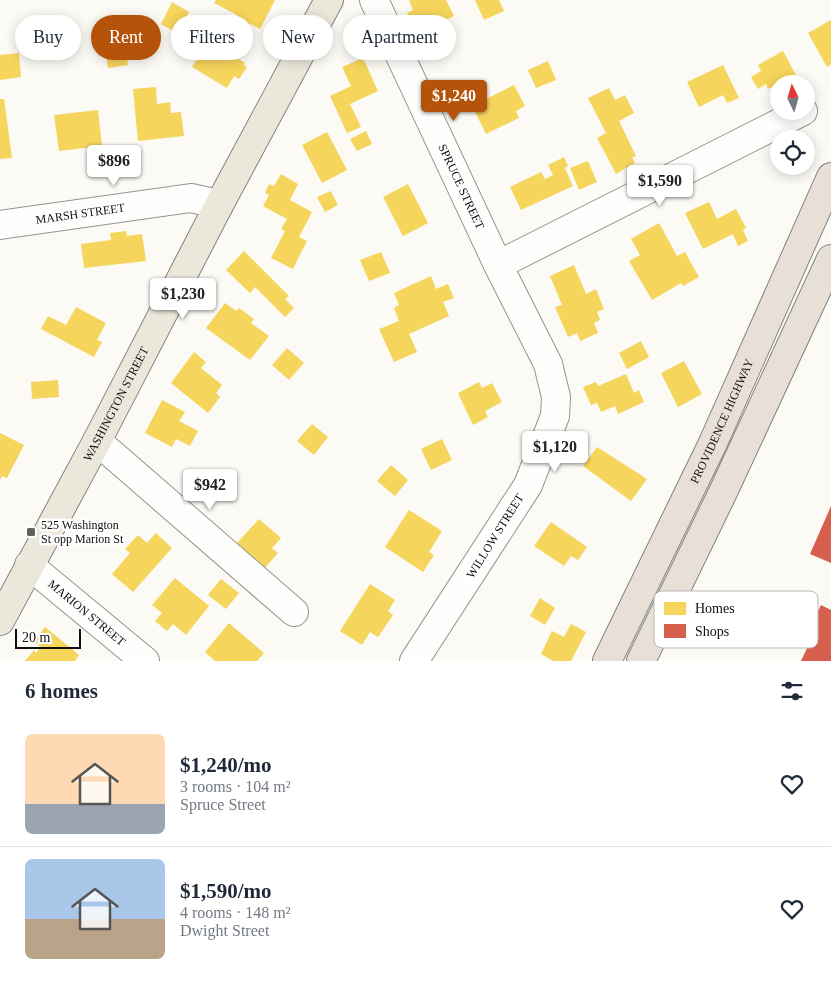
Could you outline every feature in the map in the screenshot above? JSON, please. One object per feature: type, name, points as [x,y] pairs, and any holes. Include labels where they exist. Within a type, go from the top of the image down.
[{"type":"highway","name":"PROVIDENCE HIGHWAY","points":[[607,661],[712,445],[831,177]]},
{"type":"highway","points":[[675,591],[831,259]]},
{"type":"highway","points":[[641,661],[654,634]]},
{"type":"main road","name":"WASHINGTON STREET","points":[[0,621],[98,441],[218,206],[329,0]]},
{"type":"street","name":"SPRUCE STREET","points":[[374,0],[498,265]]},
{"type":"street","points":[[498,265],[786,120]]},
{"type":"street","name":"MARSH STREET","points":[[0,225],[191,198],[210,202],[218,206]]},
{"type":"street","name":"WILLOW STREET","points":[[414,661],[528,485],[555,416],[556,397],[548,364],[498,265]]},
{"type":"street","points":[[98,441],[294,612]]},
{"type":"street","name":"MARION STREET","points":[[29,565],[145,661]]},
{"type":"building: Homes","points":[[216,0],[275,0],[267,15],[263,15],[263,23],[260,29],[253,25],[253,15],[237,15],[214,3]]},
{"type":"building: Homes","points":[[409,0],[446,0],[454,15],[408,15],[407,13],[413,10]]},
{"type":"building: Homes","points":[[475,0],[499,0],[504,11],[484,20]]},
{"type":"building: Homes","points":[[172,2],[189,12],[187,15],[171,15],[171,30],[161,24]]},
{"type":"building: Homes","points":[[831,20],[831,64],[827,67],[808,33]]},
{"type":"building: Homes","points":[[783,51],[796,75],[770,75],[770,88],[768,89],[766,84],[758,89],[751,77],[761,71],[758,65]]},
{"type":"building: Homes","points":[[15,53],[15,60],[20,60],[21,77],[0,80],[0,55]]},
{"type":"building: Homes","points":[[107,60],[127,60],[128,65],[108,68]]},
{"type":"building: Homes","points":[[196,60],[240,60],[247,67],[239,79],[234,76],[227,88],[192,67]]},
{"type":"building: Homes","points":[[358,60],[364,60],[378,91],[350,104],[361,127],[347,133],[330,96],[351,86],[342,67]]},
{"type":"building: Homes","points":[[548,61],[556,80],[536,88],[528,70]]},
{"type":"building: Homes","points":[[723,65],[739,98],[727,103],[723,95],[699,107],[687,82]]},
{"type":"building: Homes","points":[[514,85],[525,106],[516,111],[519,118],[486,134],[472,106]]},
{"type":"building: Homes","points":[[156,87],[157,104],[170,102],[171,113],[181,112],[184,136],[138,141],[133,89]]},
{"type":"building: Homes","points":[[609,88],[615,100],[625,95],[634,113],[619,121],[636,156],[632,158],[635,163],[616,174],[597,138],[606,133],[588,98]]},
{"type":"building: Homes","points":[[0,99],[4,99],[12,158],[0,159]]},
{"type":"building: Homes","points":[[98,110],[102,146],[59,151],[54,115]]},
{"type":"building: Homes","points":[[366,131],[372,144],[357,151],[350,139]]},
{"type":"building: Homes","points":[[327,132],[347,170],[322,183],[302,145]]},
{"type":"building: Homes","points":[[564,157],[568,166],[565,168],[573,186],[521,210],[510,187],[541,172],[545,179],[553,175],[548,165]]},
{"type":"building: Homes","points":[[588,161],[597,182],[579,190],[570,168]]},
{"type":"building: Homes","points":[[281,174],[298,184],[290,200],[312,212],[299,237],[307,241],[293,269],[271,258],[285,231],[281,229],[287,219],[263,206],[269,195],[265,193],[269,184],[274,186]]},
{"type":"building: Homes","points":[[408,184],[428,223],[403,236],[383,197]]},
{"type":"building: Homes","points":[[331,191],[338,205],[325,212],[317,197]]},
{"type":"building: Homes","points":[[709,202],[717,219],[736,209],[746,228],[743,230],[748,241],[738,246],[733,234],[703,249],[685,213]]},
{"type":"building: Homes","points":[[659,223],[677,256],[685,252],[699,277],[683,286],[681,283],[652,300],[629,261],[640,255],[631,239]]},
{"type":"building: Homes","points":[[126,231],[127,236],[142,234],[146,261],[84,268],[81,244],[111,240],[110,233]]},
{"type":"building: Homes","points":[[244,251],[289,296],[285,299],[294,308],[285,317],[255,287],[250,293],[226,270]]},
{"type":"building: Homes","points":[[381,252],[390,273],[369,281],[360,260]]},
{"type":"building: Homes","points":[[574,265],[586,294],[596,289],[604,309],[597,312],[600,320],[594,323],[598,333],[580,341],[577,333],[568,337],[555,307],[562,305],[550,276]]},
{"type":"building: Homes","points":[[431,276],[436,289],[448,284],[454,298],[443,302],[449,316],[409,334],[417,352],[394,362],[379,329],[399,321],[394,308],[399,305],[394,293]]},
{"type":"building: Homes","points":[[225,303],[236,311],[239,308],[254,319],[251,323],[269,336],[250,360],[206,328]]},
{"type":"building: Homes","points":[[76,307],[106,323],[97,340],[102,342],[94,357],[41,329],[48,316],[66,325]]},
{"type":"building: Homes","points":[[641,341],[649,357],[627,369],[619,353]]},
{"type":"building: Homes","points":[[287,348],[304,363],[289,380],[272,365]]},
{"type":"building: Homes","points":[[194,352],[206,362],[201,368],[222,385],[216,393],[220,397],[208,413],[171,383]]},
{"type":"building: Homes","points":[[684,361],[702,394],[678,407],[661,373]]},
{"type":"building: Homes","points":[[626,374],[634,393],[639,390],[644,402],[618,414],[615,406],[601,412],[597,403],[591,405],[583,387],[596,382],[598,386]]},
{"type":"building: Homes","points":[[58,380],[59,397],[32,399],[31,382]]},
{"type":"building: Homes","points":[[479,382],[482,388],[492,383],[502,402],[485,411],[488,417],[473,425],[458,393]]},
{"type":"building: Homes","points":[[162,400],[185,412],[179,421],[198,431],[190,446],[176,439],[172,447],[145,433]]},
{"type":"building: Homes","points":[[312,424],[328,437],[314,455],[297,441]]},
{"type":"building: Homes","points":[[0,433],[24,445],[7,478],[2,476],[0,480]]},
{"type":"building: Homes","points":[[442,439],[452,460],[431,470],[421,449]]},
{"type":"building: Homes","points":[[597,447],[647,479],[631,501],[583,466]]},
{"type":"building: Homes","points":[[391,465],[408,480],[395,496],[377,481]]},
{"type":"building: Homes","points":[[409,510],[442,531],[429,552],[434,555],[423,572],[385,547]]},
{"type":"building: Homes","points":[[259,519],[281,538],[272,548],[278,553],[264,569],[236,544]]},
{"type":"building: Homes","points":[[551,522],[587,547],[578,560],[571,556],[564,566],[534,546]]},
{"type":"building: Homes","points":[[156,533],[172,548],[133,592],[112,574],[130,553],[125,549],[138,535],[147,543]]},
{"type":"building: Homes","points":[[175,578],[209,606],[186,635],[173,624],[167,631],[155,621],[162,613],[152,605]]},
{"type":"building: Homes","points":[[221,579],[239,593],[226,609],[208,595]]},
{"type":"building: Homes","points":[[370,584],[395,600],[388,611],[393,615],[378,637],[370,632],[362,645],[340,631]]},
{"type":"building: Homes","points":[[540,598],[555,608],[545,625],[530,616]]},
{"type":"building: Homes","points":[[229,623],[264,653],[257,661],[215,661],[205,652]]},
{"type":"building: Homes","points":[[571,624],[586,632],[571,661],[553,661],[541,654],[552,631],[564,637]]},
{"type":"building: Homes","points":[[45,627],[79,655],[75,661],[25,661],[34,650],[36,653],[41,647],[34,641]]},
{"type":"building: Shops","points":[[831,506],[831,563],[810,554]]},
{"type":"building: Shops","points":[[821,605],[831,610],[831,661],[801,661],[807,648],[818,648],[818,611]]},
{"type":"place","name":"525 Washington St opp Marion St","points":[[31,532]]}]
